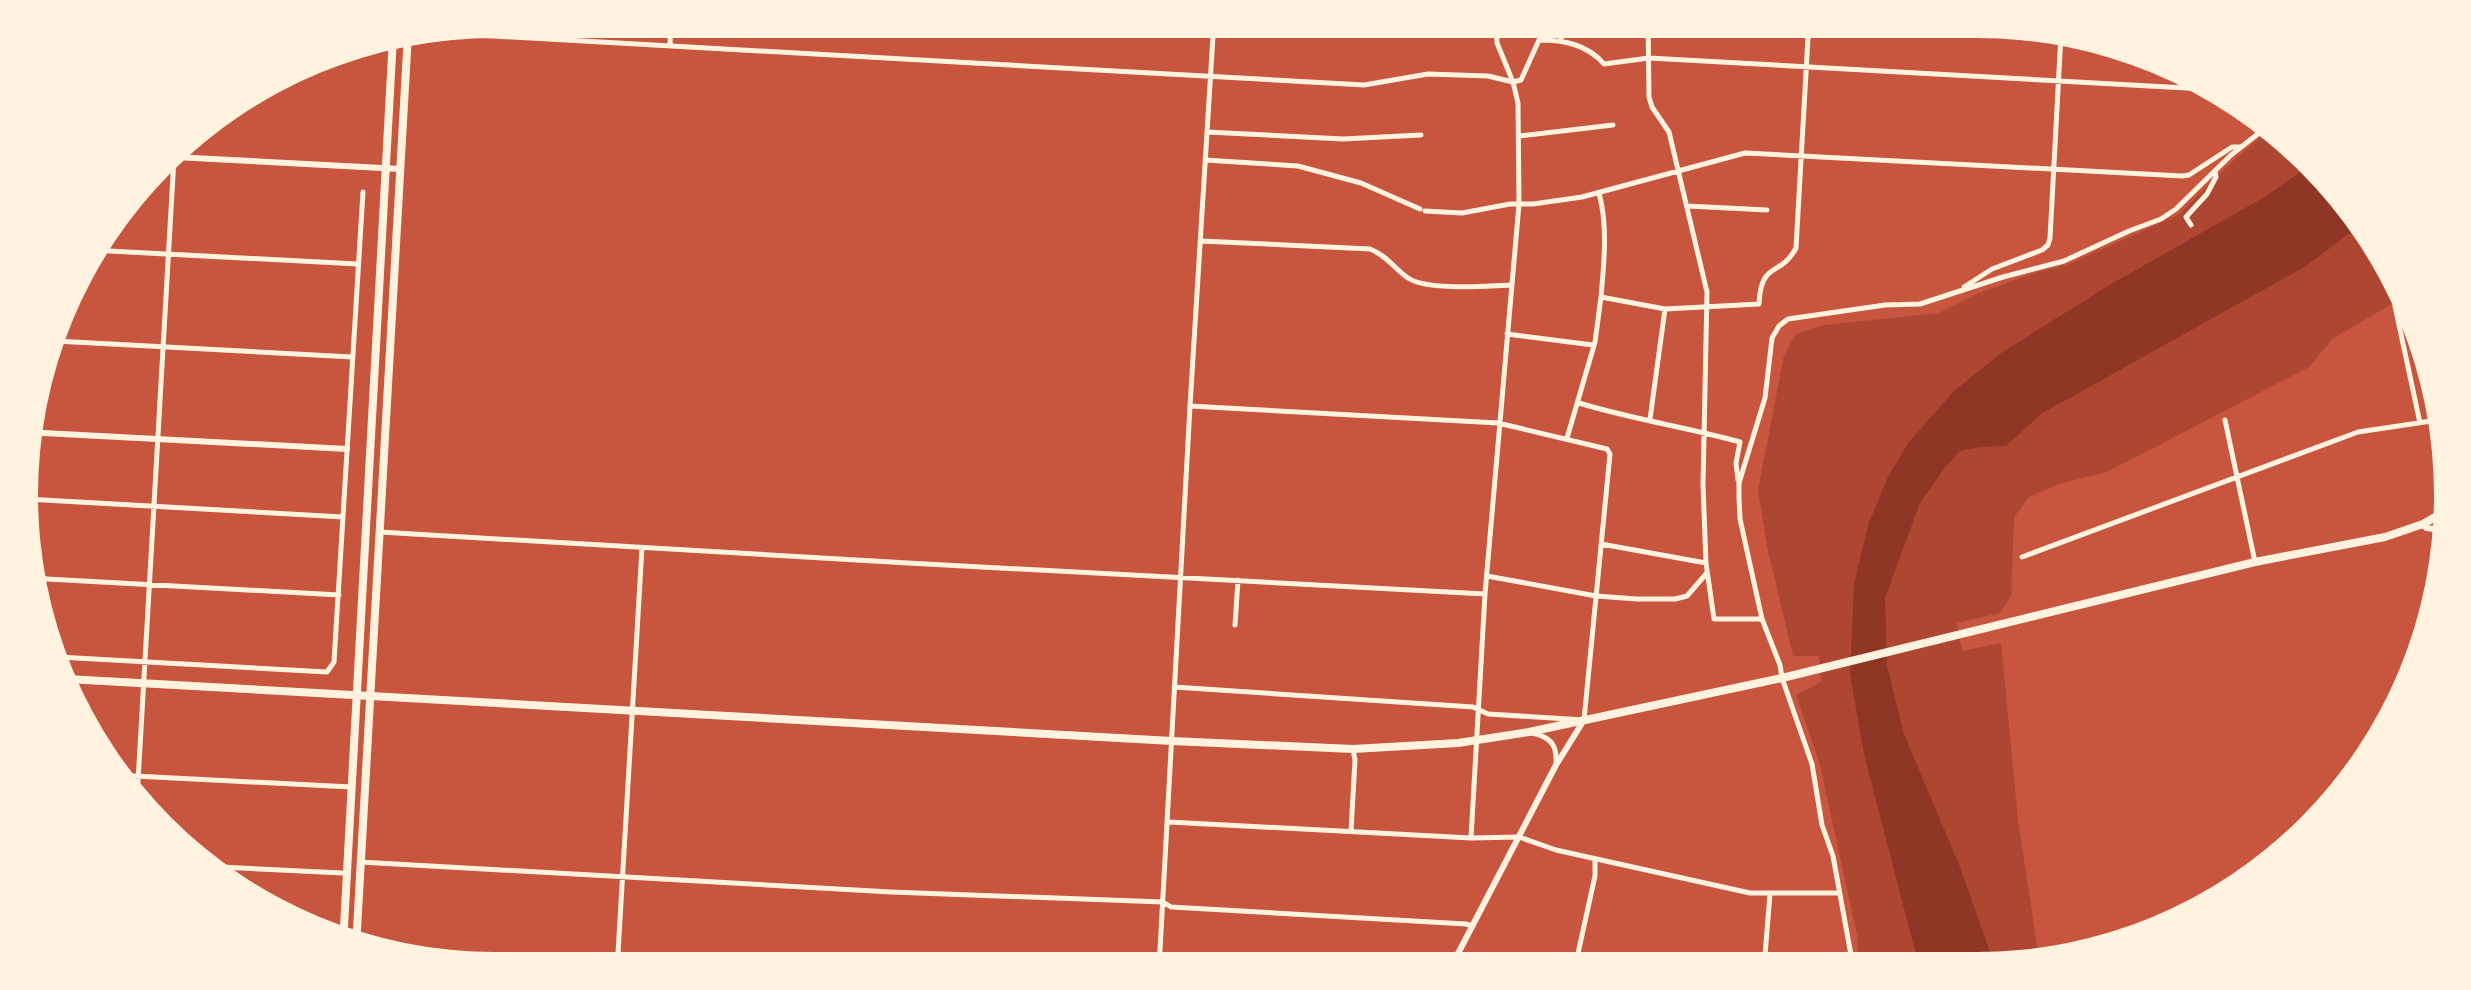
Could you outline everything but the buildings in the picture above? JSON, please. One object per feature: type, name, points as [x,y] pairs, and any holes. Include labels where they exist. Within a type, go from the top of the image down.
[{"type":"main road","points":[[357,931],[407,46]]},
{"type":"main road","points":[[344,927],[393,49]]},
{"type":"main road","points":[[77,679],[1353,750],[1478,741],[1782,678],[2255,562],[2386,538],[2433,518]]},
{"type":"street","points":[[537,38],[1364,85],[1428,74],[1488,76],[1513,82],[1521,80],[1539,40],[1560,40],[1594,52],[1604,64],[1649,58],[2184,88]]},
{"type":"street","points":[[670,38],[670,45]]},
{"type":"street","points":[[1160,952],[1213,38]]},
{"type":"street","points":[[1472,838],[1485,594],[1519,204],[1518,103],[1497,38]]},
{"type":"street","points":[[1648,38],[1649,97],[1669,132],[1707,292],[1706,563],[1714,619],[1762,619]]},
{"type":"street","points":[[1601,297],[1665,309],[1759,304],[1765,276],[1794,253],[1808,38]]},
{"type":"street","points":[[1962,290],[1992,268],[2048,245],[2061,45]]},
{"type":"street","points":[[1519,136],[1613,125]]},
{"type":"street","points":[[1207,132],[1343,139],[1421,135]]},
{"type":"street","points":[[1739,483],[1765,398],[1772,338],[1778,326],[1788,319],[1920,304],[2064,261],[2176,210],[2257,134]]},
{"type":"street","points":[[1205,160],[1298,166],[1361,183],[1422,210],[1462,213],[1566,200],[1745,152],[2182,176],[2232,147],[2240,147]]},
{"type":"street","points":[[186,158],[400,169]]},
{"type":"street","points":[[138,781],[170,172]]},
{"type":"street","points":[[2191,225],[2186,218],[2208,194],[2215,172]]},
{"type":"street","points":[[68,657],[327,672],[334,662],[363,192]]},
{"type":"street","points":[[1567,438],[1594,345],[1601,297],[1604,256],[1599,192]]},
{"type":"street","points":[[1687,206],[1767,210]]},
{"type":"street","points":[[1200,241],[1370,249],[1418,282],[1464,286],[1512,284]]},
{"type":"street","points":[[109,251],[358,264]]},
{"type":"street","points":[[1650,419],[1665,309]]},
{"type":"street","points":[[2397,316],[2420,423]]},
{"type":"street","points":[[1507,334],[1594,345]]},
{"type":"street","points":[[64,342],[352,357]]},
{"type":"street","points":[[1579,403],[1740,442],[1736,463],[1740,519],[1762,619],[1812,764],[1851,952]]},
{"type":"street","points":[[1190,406],[1498,423],[1607,449],[1610,454],[1584,720],[1556,765],[1461,952]]},
{"type":"street","points":[[2225,420],[2255,562]]},
{"type":"street","points":[[2022,556],[2358,432],[2428,422]]},
{"type":"street","points":[[41,433],[347,449]]},
{"type":"street","points":[[38,501],[344,518]]},
{"type":"street","points":[[2423,524],[2433,529]]},
{"type":"street","points":[[379,532],[1485,594]]},
{"type":"street","points":[[1601,544],[1706,563]]},
{"type":"street","points":[[618,952],[642,548]]},
{"type":"street","points":[[1487,576],[1637,600],[1687,596],[1708,572]]},
{"type":"street","points":[[45,579],[338,595]]},
{"type":"street","points":[[1235,625],[1238,580]]},
{"type":"street","points":[[1174,687],[1473,707],[1488,714],[1584,720]]},
{"type":"street","points":[[1529,732],[1545,736],[1553,743],[1557,750],[1556,765]]},
{"type":"street","points":[[1351,832],[1353,750]]},
{"type":"street","points":[[133,776],[351,787]]},
{"type":"street","points":[[1168,822],[1472,838],[1519,837],[1595,860],[1709,885],[1770,894],[1838,893]]},
{"type":"street","points":[[1578,952],[1595,860]]},
{"type":"street","points":[[360,862],[891,892],[1164,902],[1171,907],[1473,926]]},
{"type":"street","points":[[230,867],[342,873]]},
{"type":"street","points":[[1765,952],[1770,894]]},
{"type":"shaded area","points":[[2262,137],[2320,193],[2356,241],[2391,304],[2332,339],[2309,367],[2107,472],[2062,483],[2029,497],[2014,517],[2011,596],[2000,613],[1957,623],[1962,651],[2001,643],[2018,820],[2038,949],[1858,952],[1819,761],[1796,695],[1821,682],[1819,656],[1793,656],[1758,490],[1784,355],[1796,334],[1824,325],[1939,313],[1979,293],[2069,264],[2178,215]]},
{"type":"shaded area","points":[[2301,172],[2350,233],[2306,266],[2041,414],[2006,446],[1960,451],[1920,503],[1885,598],[1887,665],[1904,734],[1960,867],[1990,952],[1916,952],[1864,754],[1850,674],[1854,585],[1868,525],[1888,477],[1908,443],[1954,391],[2001,353],[2111,284],[2263,198]]}]
